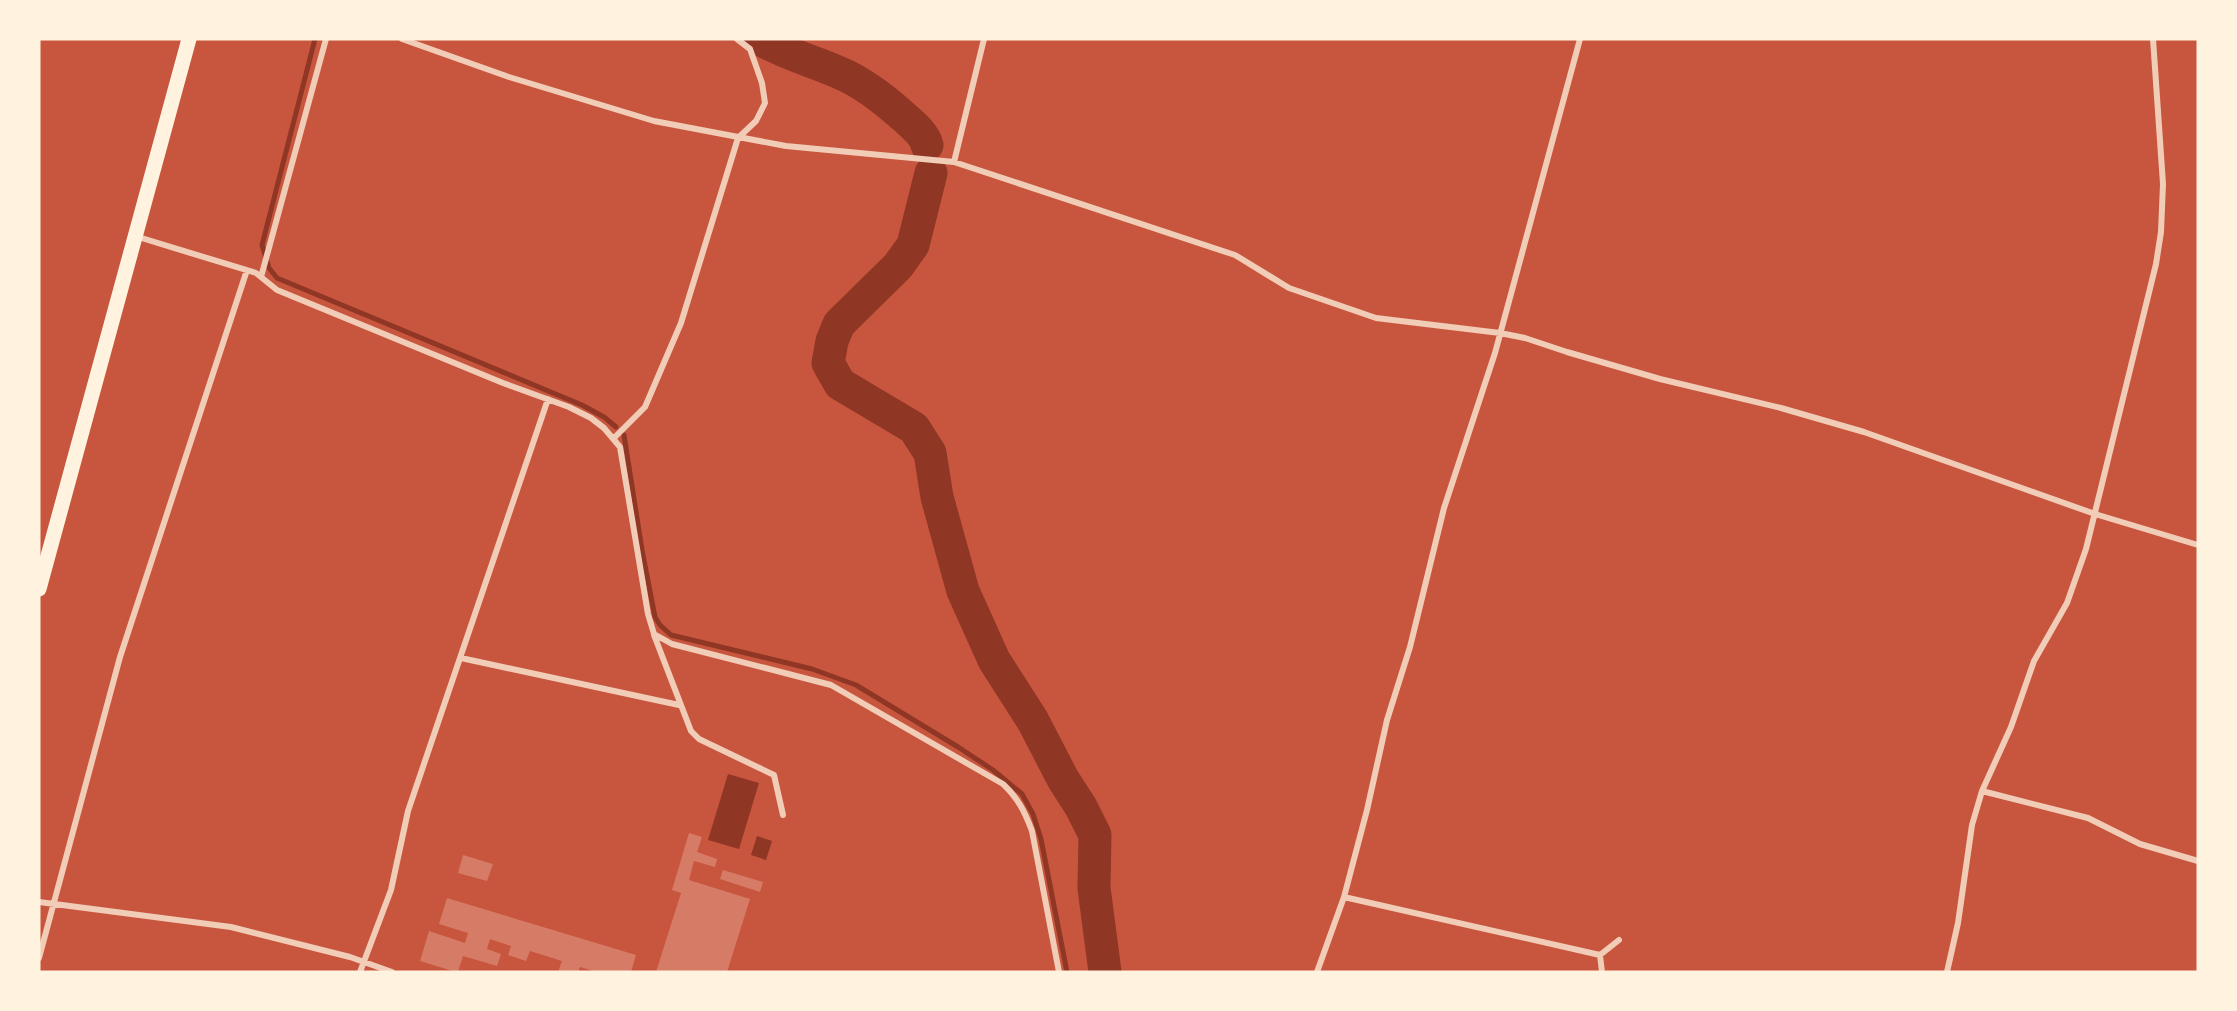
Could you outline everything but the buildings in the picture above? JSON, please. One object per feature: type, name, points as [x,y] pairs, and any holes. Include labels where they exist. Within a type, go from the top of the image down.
[{"type":"main road","points":[[39,589],[189,39]]},
{"type":"street","points":[[261,277],[326,39]]},
{"type":"street","points":[[402,39],[509,77],[654,121],[786,146],[954,162],[1235,255],[1289,288],[1376,318],[1525,338],[1660,379],[1780,408],[1864,432],[2095,514],[2198,545]]},
{"type":"street","points":[[614,438],[645,407],[681,323],[738,138],[756,121],[765,102],[762,83],[750,49],[737,39]]},
{"type":"street","points":[[954,162],[984,39]]},
{"type":"street","points":[[1317,972],[1344,897],[1367,810],[1387,720],[1410,647],[1444,508],[1500,333],[1580,39]]},
{"type":"street","points":[[1947,972],[1958,923],[1972,825],[1982,791],[2011,728],[2034,661],[2067,603],[2086,549],[2156,264],[2161,232],[2163,184],[2153,39]]},
{"type":"street","points":[[134,236],[247,270],[261,277],[277,290],[591,418],[614,438],[620,447],[648,614],[679,705],[691,731],[699,739],[774,775],[783,815]]},
{"type":"street","points":[[39,958],[120,657],[247,270]]},
{"type":"street","points":[[360,972],[391,890],[408,811],[548,399]]},
{"type":"street","points":[[654,634],[672,644],[831,685],[1003,784],[1017,797],[1032,831],[1059,972]]},
{"type":"street","points":[[461,658],[679,705]]},
{"type":"street","points":[[1982,791],[2088,818],[2140,844],[2198,861]]},
{"type":"street","points":[[1344,897],[1600,955]]},
{"type":"street","points":[[39,902],[231,927],[363,962],[392,972]]},
{"type":"street","points":[[1600,955],[1619,940]]},
{"type":"street","points":[[1600,955],[1602,972]]},
{"type":"shaded area","points":[[728,774],[759,783],[739,849],[708,840]]},
{"type":"shaded area","points":[[757,836],[772,841],[766,860],[751,855]]},
{"type":"waterway","points":[[315,39],[262,245],[269,268],[277,278],[582,405],[604,417],[616,427]]},
{"type":"waterway","points":[[760,39],[849,77],[866,87],[914,126],[924,137],[927,145]]},
{"type":"waterway","points":[[931,173],[913,245],[898,266],[839,324],[832,341],[828,363],[840,384],[914,428],[930,453],[937,497],[963,591],[994,660],[1033,721],[1095,835],[1094,888],[1105,972]]},
{"type":"waterway","points":[[624,435],[642,550],[655,617],[660,625],[671,635],[812,669],[856,685],[958,747],[993,770],[1022,794],[1033,814],[1041,839],[1067,972]]}]
